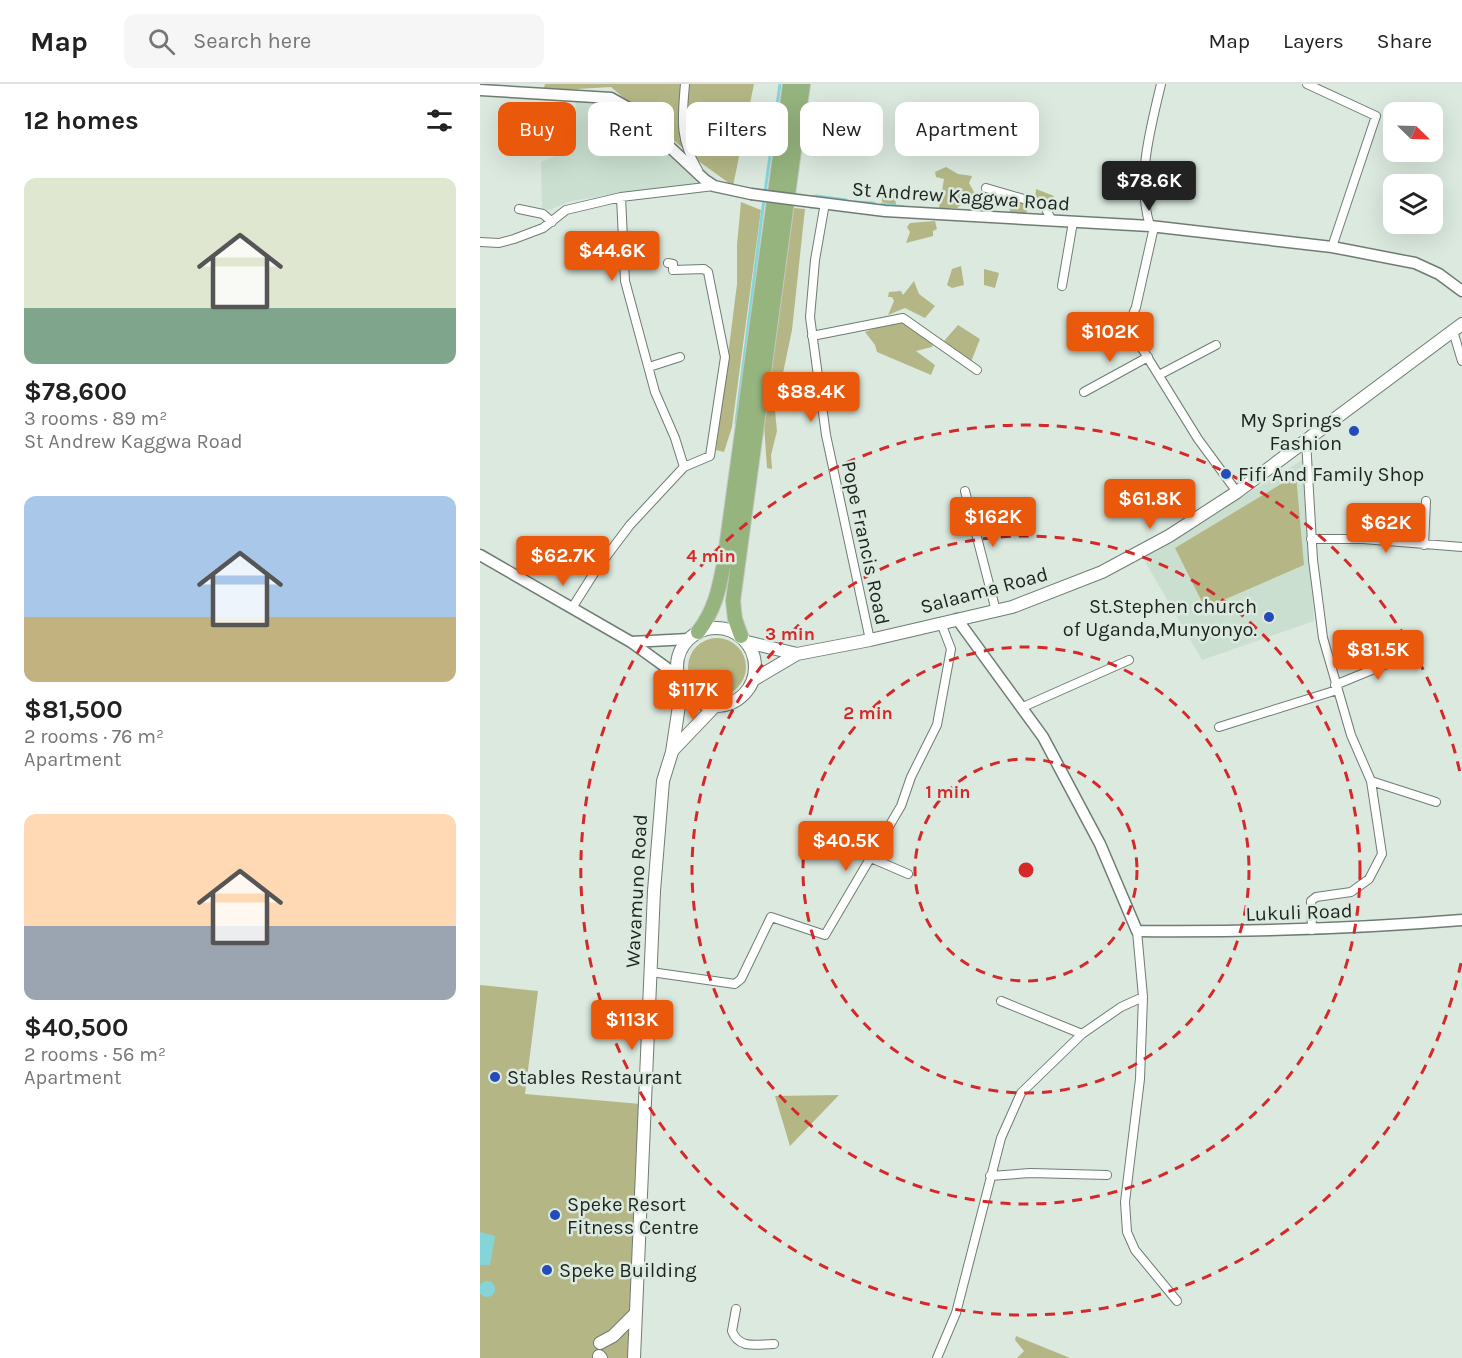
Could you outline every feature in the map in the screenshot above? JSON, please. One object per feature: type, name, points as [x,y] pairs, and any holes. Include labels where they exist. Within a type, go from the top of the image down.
[{"type":"highway","points":[[693,635],[709,618],[717,598],[724,563],[790,84]]},
{"type":"highway","points":[[744,639],[735,619],[734,591],[803,84]]},
{"type":"main road","name":"Salaama Road","points":[[753,680],[797,654],[996,611],[1062,589],[1102,572],[1169,536],[1237,492],[1457,327]]},
{"type":"main road","points":[[720,627],[744,639],[754,657],[753,680],[738,699],[727,705],[715,706],[696,700],[680,681],[679,656],[693,635],[720,627]]},
{"type":"main road","name":"Salaama Road","points":[[744,639],[797,654]]},
{"type":"main road","name":"Wavamuno Road","points":[[634,1358],[651,972],[663,781],[672,752],[680,681]]},
{"type":"main road","name":"Wavamuno Road","points":[[672,752],[715,706]]},
{"type":"main road","points":[[600,1343],[613,1336],[636,1313]]},
{"type":"street","points":[[685,84],[684,139],[710,183]]},
{"type":"street","points":[[1161,84],[1145,161],[1144,193],[1152,226],[1136,307],[1129,324],[1198,439],[1237,492]]},
{"type":"street","points":[[1307,84],[1376,116],[1332,247]]},
{"type":"street","points":[[480,90],[611,98],[627,107],[710,183]]},
{"type":"street","points":[[480,242],[499,243],[514,239],[552,222],[566,210],[621,197],[710,183]]},
{"type":"street","name":"St Andrew Kaggwa Road","points":[[710,183],[751,194],[885,211],[1152,226],[1332,247],[1415,263],[1439,274],[1462,291]]},
{"type":"street","points":[[986,188],[1044,205],[1052,221]]},
{"type":"street","points":[[621,197],[625,281],[654,392],[675,438],[684,467]]},
{"type":"street","name":"Pope Francis Road","points":[[825,203],[810,297],[812,336],[826,435],[870,640]]},
{"type":"street","points":[[519,209],[543,214],[552,222]]},
{"type":"street","points":[[1062,286],[1073,222]]},
{"type":"street","points":[[572,608],[596,570],[630,525],[684,467],[710,456],[725,357],[708,272],[704,269],[673,270],[673,264],[668,263]]},
{"type":"street","points":[[812,336],[903,318],[977,370]]},
{"type":"street","points":[[1457,327],[1462,361]]},
{"type":"street","points":[[1159,375],[1216,345]]},
{"type":"street","points":[[649,368],[680,357]]},
{"type":"street","points":[[1084,392],[1148,357]]},
{"type":"street","points":[[1306,440],[1311,539],[1323,638],[1351,735],[1371,781],[1382,854],[1369,879],[1351,892],[1316,897],[1311,901],[1312,930]]},
{"type":"street","points":[[965,491],[996,611]]},
{"type":"street","points":[[1424,545],[1426,501]]},
{"type":"street","points":[[1311,539],[1371,539],[1462,547]]},
{"type":"street","points":[[480,555],[631,642],[680,681]]},
{"type":"street","points":[[957,619],[1043,737],[1100,843],[1137,931],[1143,997],[1140,1079],[1125,1202],[1126,1232],[1135,1250],[1177,1301]]},
{"type":"street","points":[[651,972],[735,984],[741,980],[771,917],[825,935],[901,806],[911,777],[937,725],[951,649],[941,623]]},
{"type":"street","points":[[631,642],[693,635]]},
{"type":"street","points":[[1219,727],[1336,687],[1410,654]]},
{"type":"street","points":[[1023,707],[1129,660]]},
{"type":"street","points":[[1371,781],[1436,802]]},
{"type":"street","points":[[871,858],[908,874]]},
{"type":"street","name":"Lukuli Road","points":[[1137,931],[1257,933],[1462,920]]},
{"type":"street","points":[[937,1358],[956,1313],[1001,1138],[1021,1093],[1082,1034],[1121,1007],[1143,997]]},
{"type":"street","points":[[1001,1001],[1082,1034]]},
{"type":"street","points":[[990,1176],[1030,1173],[1107,1175]]},
{"type":"street","points":[[736,1309],[732,1331],[738,1342],[745,1345],[774,1344]]},
{"type":"shaded area","points":[[576,100],[600,100],[605,102],[588,102],[588,156],[672,156],[697,181],[695,185],[620,193],[571,201],[549,210],[542,208],[541,162],[555,156],[576,156]]},
{"type":"shaded area","points":[[1302,460],[1314,621],[1202,660],[1143,558]]},
{"type":"green space","points":[[545,84],[754,84],[750,102],[686,102],[686,151],[674,140],[674,102],[629,102],[611,87],[543,91]]},
{"type":"green space","points":[[692,156],[739,156],[733,186]]},
{"type":"green space","points":[[946,167],[958,174],[972,176],[969,183],[975,194],[957,208],[939,208],[944,179],[936,177],[935,172]]},
{"type":"green space","points":[[1036,189],[1054,196],[1050,204],[1035,202]]},
{"type":"green space","points":[[888,190],[895,193],[896,206],[882,202],[882,196]]},
{"type":"green space","points":[[1012,198],[1022,200],[1027,211],[1022,219],[1013,219],[1008,205]]},
{"type":"green space","points":[[741,202],[761,210],[732,427],[724,452],[716,450],[737,284],[737,245]]},
{"type":"green space","points":[[794,208],[805,209],[792,330],[775,411],[777,431],[771,455],[772,469],[767,468],[764,425],[767,385]]},
{"type":"green space","points":[[935,221],[937,229],[933,231],[933,236],[906,243],[910,232],[907,227],[910,223]]},
{"type":"green space","points":[[961,266],[964,285],[952,288],[947,285],[952,269]]},
{"type":"green space","points":[[984,269],[999,273],[995,288],[984,285]]},
{"type":"green space","points":[[914,281],[919,294],[935,306],[925,318],[905,308],[888,315],[894,301],[892,297],[888,297],[889,292],[901,291],[903,295]]},
{"type":"green space","points":[[903,318],[935,339],[932,347],[916,351],[935,365],[931,375],[877,352],[875,345],[865,332]]},
{"type":"green space","points":[[958,325],[980,339],[971,362],[944,341]]},
{"type":"green space","points":[[1296,475],[1304,565],[1205,608],[1175,548]]},
{"type":"green space","points":[[717,638],[733,643],[741,651],[746,667],[741,683],[733,691],[717,696],[701,691],[693,683],[688,667],[693,651],[701,643]]},
{"type":"green space","points":[[480,985],[538,991],[525,1094],[641,1104],[629,1358],[480,1358]]},
{"type":"green space","points":[[839,1095],[790,1146],[775,1096]]},
{"type":"green space","points":[[1016,1336],[1070,1358],[1017,1358],[1024,1351],[1015,1340]]},
{"type":"water","points":[[480,1232],[495,1236],[490,1265],[480,1265]]},
{"type":"water","points":[[487,1281],[493,1283],[493,1295],[487,1297],[481,1295],[481,1283]]},
{"type":"waterway","points":[[765,192],[780,84]]},
{"type":"waterway","points":[[816,196],[846,200]]},
{"type":"waterway","points":[[736,423],[764,199]]},
{"type":"waterway","points":[[855,202],[874,203]]},
{"type":"waterway","points":[[882,204],[904,207]]},
{"type":"place","name":"My Springs Fashion","points":[[1354,431]]},
{"type":"place","name":"Fifi And Family Shop","points":[[1226,474]]},
{"type":"place","name":"St.Stephen church of Uganda,Munyonyo.","points":[[1269,617]]},
{"type":"place","name":"Stables Restaurant","points":[[495,1077]]},
{"type":"place","name":"Speke Resort Fitness Centre","points":[[555,1215]]},
{"type":"place","name":"Speke Building","points":[[547,1270]]}]
